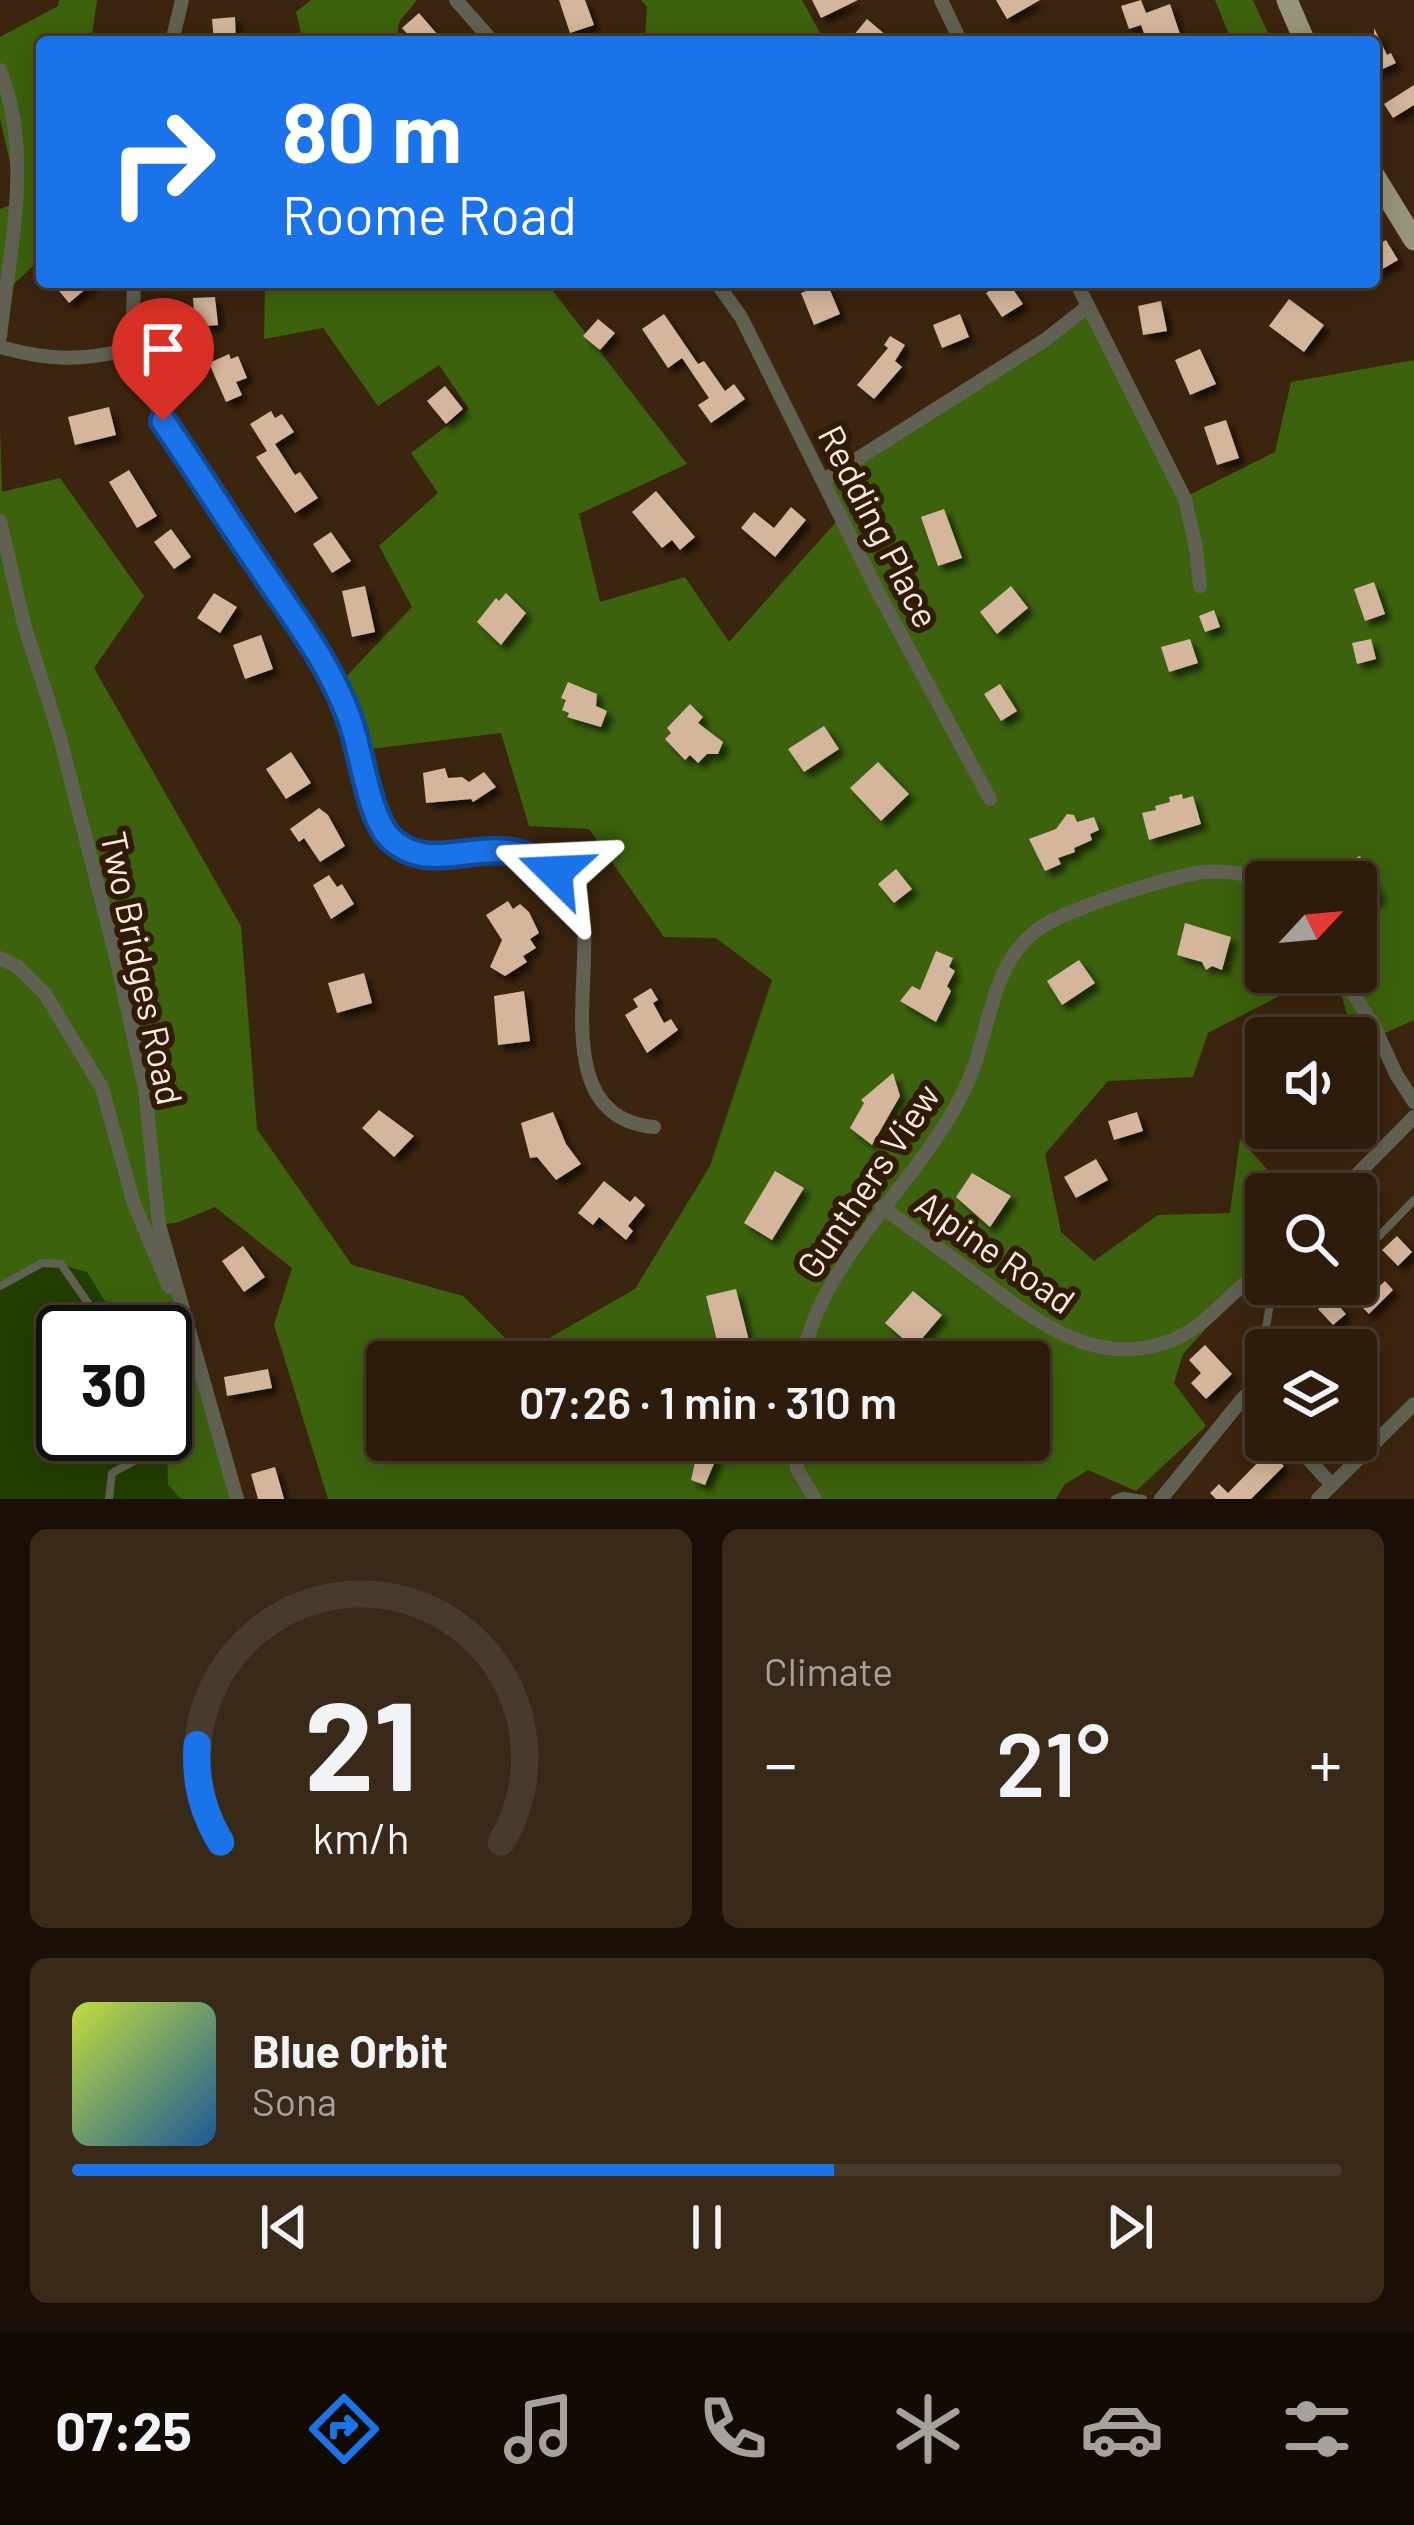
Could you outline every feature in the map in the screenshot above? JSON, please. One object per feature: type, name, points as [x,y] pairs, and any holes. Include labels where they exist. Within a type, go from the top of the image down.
[{"type":"main road","points":[[1287,0],[1302,36]]},
{"type":"main road","points":[[1380,185],[1414,240]]},
{"type":"street","points":[[173,36],[182,0]]},
{"type":"street","points":[[456,0],[488,36]]},
{"type":"street","points":[[941,0],[958,36]]},
{"type":"street","points":[[0,70],[10,115],[18,207],[0,337]]},
{"type":"street","points":[[134,288],[132,349],[142,381],[163,421],[334,682],[388,836],[407,850],[430,857],[495,850],[519,853],[542,863],[566,883],[582,913],[584,929],[582,1037],[590,1076],[610,1114],[632,1125],[654,1127]]},
{"type":"street","name":"Redding Place","points":[[720,288],[740,317],[878,592],[990,799]]},
{"type":"street","points":[[1079,288],[1185,499],[1200,586]]},
{"type":"street","points":[[824,480],[1045,340],[1087,307]]},
{"type":"street","points":[[0,347],[55,360],[132,349]]},
{"type":"street","name":"Two Bridges Road","points":[[0,521],[116,957],[145,1089],[159,1226],[179,1305]]},
{"type":"street","name":"Gunthers View","points":[[808,1341],[818,1309],[852,1247],[958,1102],[976,1063],[1005,969],[1032,933],[1070,913],[1198,873],[1229,871],[1245,876]]},
{"type":"street","points":[[0,958],[45,994],[102,1088],[134,1204],[178,1305]]},
{"type":"street","points":[[1353,993],[1414,1102]]},
{"type":"street","points":[[1359,1173],[1414,1117]]},
{"type":"street","name":"Alpine Road","points":[[882,1207],[1036,1321],[1067,1338],[1099,1347],[1136,1348],[1171,1340],[1207,1320],[1245,1288]]},
{"type":"street","name":"Two Bridges Road","points":[[192,1348],[237,1499]]},
{"type":"street","points":[[1161,1499],[1244,1397]]},
{"type":"street","points":[[1318,1499],[1414,1404]]},
{"type":"street","points":[[796,1461],[815,1499]]},
{"type":"street","points":[[1310,1461],[1331,1484]]},
{"type":"lane","points":[[1377,1238],[1414,1200]]},
{"type":"lane","points":[[0,1286],[42,1263],[61,1264],[89,1305]]},
{"type":"lane","points":[[1244,1397],[1261,1359],[1270,1305]]},
{"type":"lane","points":[[109,1499],[112,1473],[134,1461]]},
{"type":"lane","points":[[1115,1499],[1143,1499]]},
{"type":"green space","points":[[59,0],[97,0],[92,36],[36,36],[36,263],[10,288],[0,291],[0,209],[19,202],[0,119],[0,37],[58,6]]},
{"type":"green space","points":[[311,0],[417,0],[399,22],[397,36],[302,36],[296,12]]},
{"type":"green space","points":[[641,0],[802,0],[822,36],[645,36],[647,7]]},
{"type":"green space","points":[[1215,0],[1253,0],[1269,36],[1230,36]]},
{"type":"green space","points":[[265,288],[551,288],[687,464],[579,514],[600,602],[685,577],[729,642],[844,513],[827,478],[1089,308],[1187,496],[1275,452],[1291,382],[1414,360],[1414,1020],[1377,1037],[1377,1017],[1348,1017],[1342,997],[1334,993],[1377,993],[1377,861],[1245,861],[1245,993],[1285,993],[1208,1033],[1193,1077],[1108,1081],[1045,1154],[1061,1232],[1094,1261],[1158,1215],[1230,1213],[1240,1139],[1270,1173],[1245,1173],[1245,1285],[1183,1354],[1174,1383],[1206,1426],[1136,1491],[1088,1470],[1064,1485],[1056,1499],[328,1499],[274,1325],[292,1268],[215,1207],[162,1225],[186,1305],[107,1305],[87,1272],[42,1259],[0,1283],[0,425],[2,492],[60,478],[144,596],[94,668],[241,926],[257,1129],[352,1265],[463,1296],[508,1341],[366,1341],[366,1461],[1050,1461],[1050,1341],[544,1341],[635,1289],[710,1166],[772,980],[716,938],[664,937],[589,829],[529,826],[501,733],[370,749],[340,683],[412,607],[379,546],[438,493],[411,453],[469,409],[439,365],[378,406],[323,328],[264,339]]},
{"type":"green space","points":[[112,1176],[158,1305],[36,1305],[36,1461],[192,1461],[192,1401],[227,1499],[0,1499],[0,1245]]},
{"type":"green space","points":[[192,1325],[244,1499],[181,1499],[168,1485],[168,1461],[192,1461]]},
{"type":"building","points":[[559,0],[585,0],[594,25],[570,33]]},
{"type":"building","points":[[812,0],[858,0],[821,18]]},
{"type":"building","points":[[996,0],[1040,0],[1007,19]]},
{"type":"building","points":[[1141,0],[1146,13],[1170,4],[1180,34],[1145,36],[1141,25],[1129,29],[1121,6]]},
{"type":"building","points":[[419,13],[439,36],[409,36],[402,28]]},
{"type":"building","points":[[235,17],[236,36],[213,36],[212,19]]},
{"type":"building","points":[[867,19],[887,36],[853,36]]},
{"type":"building","points":[[1380,40],[1387,55],[1391,53],[1396,63],[1380,70]]},
{"type":"building","points":[[1414,85],[1414,105],[1393,118],[1384,104]]},
{"type":"building","points":[[1386,240],[1398,260],[1380,270],[1380,244]]},
{"type":"building","points":[[57,288],[87,288],[69,303]]},
{"type":"building","points":[[829,288],[840,314],[814,325],[801,293]]},
{"type":"building","points":[[1012,288],[1023,304],[1002,317],[986,293]]},
{"type":"building","points":[[215,297],[218,325],[195,327],[193,298]]},
{"type":"building","points":[[1289,299],[1324,325],[1304,352],[1269,326]]},
{"type":"building","points":[[1161,301],[1167,331],[1143,335],[1138,306]]},
{"type":"building","points":[[664,314],[698,364],[704,361],[725,391],[734,384],[745,399],[711,423],[698,405],[709,398],[682,358],[668,368],[642,329]]},
{"type":"building","points":[[960,314],[969,337],[942,348],[933,325]]},
{"type":"building","points":[[598,319],[615,333],[600,350],[583,336]]},
{"type":"building","points":[[890,336],[905,345],[895,361],[902,367],[874,399],[857,385],[888,348],[884,345]]},
{"type":"building","points":[[1200,349],[1216,384],[1190,395],[1175,360]]},
{"type":"building","points":[[229,354],[231,359],[238,356],[247,378],[236,382],[242,395],[226,402],[209,363]]},
{"type":"building","points":[[445,386],[463,409],[446,424],[427,401]]},
{"type":"building","points":[[109,407],[116,435],[75,445],[68,417]]},
{"type":"building","points":[[271,411],[275,418],[282,414],[294,432],[275,444],[295,475],[300,472],[318,498],[295,513],[256,457],[267,451],[250,424]]},
{"type":"building","points":[[1226,420],[1239,458],[1217,465],[1204,427]]},
{"type":"building","points":[[129,470],[157,516],[137,528],[109,482]]},
{"type":"building","points":[[656,491],[695,537],[680,550],[672,540],[662,548],[632,512]]},
{"type":"building","points":[[791,507],[806,520],[775,557],[741,528],[754,512],[774,528]]},
{"type":"building","points":[[944,509],[962,558],[938,566],[921,517]]},
{"type":"building","points":[[171,529],[191,557],[174,569],[154,542]]},
{"type":"building","points":[[331,532],[351,561],[332,573],[313,544]]},
{"type":"building","points":[[1374,582],[1385,614],[1365,621],[1354,589]]},
{"type":"building","points":[[365,586],[375,632],[352,637],[342,591]]},
{"type":"building","points":[[1011,586],[1028,608],[997,634],[980,612]]},
{"type":"building","points":[[214,593],[237,607],[220,633],[197,618]]},
{"type":"building","points":[[506,593],[526,613],[501,645],[477,622]]},
{"type":"building","points":[[1214,610],[1220,627],[1205,632],[1199,616]]},
{"type":"building","points":[[261,635],[273,669],[245,679],[233,645]]},
{"type":"building","points":[[1190,639],[1198,663],[1169,672],[1161,647]]},
{"type":"building","points":[[1371,639],[1376,659],[1357,664],[1352,643]]},
{"type":"building","points":[[568,682],[597,694],[596,706],[607,711],[601,727],[567,717],[569,713],[562,710],[566,700],[561,698]]},
{"type":"building","points":[[1000,684],[1017,711],[1001,721],[984,694]]},
{"type":"building","points":[[690,704],[703,717],[698,723],[723,742],[718,754],[707,754],[698,763],[690,755],[685,760],[665,739],[671,733],[667,728]]},
{"type":"building","points":[[824,726],[839,749],[804,772],[788,749]]},
{"type":"building","points":[[291,752],[311,783],[286,799],[266,769]]},
{"type":"building","points":[[878,762],[909,794],[881,821],[850,788]]},
{"type":"building","points":[[445,768],[448,778],[462,777],[469,782],[484,772],[496,787],[473,802],[426,803],[423,773]]},
{"type":"building","points":[[1182,794],[1183,799],[1193,796],[1201,824],[1149,840],[1142,813]]},
{"type":"building","points":[[319,808],[345,846],[320,862],[304,838],[299,842],[290,829]]},
{"type":"building","points":[[1067,814],[1077,822],[1094,817],[1099,830],[1090,834],[1092,840],[1074,848],[1075,852],[1058,858],[1061,864],[1045,871],[1029,839],[1056,829]]},
{"type":"building","points":[[896,869],[912,889],[894,903],[878,884]]},
{"type":"building","points":[[329,875],[337,887],[342,884],[354,904],[331,919],[313,885]]},
{"type":"building","points":[[508,901],[513,909],[520,904],[529,912],[539,933],[530,939],[536,948],[523,956],[527,962],[505,976],[490,967],[502,940],[486,915]]},
{"type":"building","points":[[1185,923],[1231,937],[1222,970],[1212,966],[1206,970],[1202,962],[1177,955]]},
{"type":"building","points":[[936,951],[953,958],[949,967],[955,971],[936,1022],[900,1001],[912,986],[920,990]]},
{"type":"building","points":[[1079,960],[1095,983],[1062,1005],[1047,981]]},
{"type":"building","points":[[364,973],[372,1003],[337,1013],[328,983]]},
{"type":"building","points":[[651,988],[664,1023],[671,1019],[678,1030],[647,1053],[625,1015],[638,1007],[633,999]]},
{"type":"building","points":[[524,991],[530,1041],[498,1045],[494,996]]},
{"type":"building","points":[[893,1073],[900,1096],[872,1145],[850,1128],[864,1103],[861,1100]]},
{"type":"building","points":[[379,1110],[414,1136],[394,1157],[362,1128]]},
{"type":"building","points":[[553,1112],[566,1144],[581,1164],[556,1180],[537,1157],[530,1158],[521,1123]]},
{"type":"building","points":[[1137,1112],[1143,1131],[1114,1140],[1108,1121]]},
{"type":"building","points":[[1096,1159],[1108,1180],[1076,1198],[1064,1177]]},
{"type":"building","points":[[775,1171],[804,1188],[772,1240],[744,1223]]},
{"type":"building","points":[[972,1173],[1011,1196],[990,1227],[956,1197]]},
{"type":"building","points":[[604,1181],[630,1202],[635,1196],[645,1205],[628,1226],[633,1231],[626,1240],[599,1217],[593,1225],[578,1213]]},
{"type":"building","points":[[1397,1236],[1412,1252],[1398,1266],[1382,1250]]},
{"type":"building","points":[[243,1246],[265,1277],[244,1292],[222,1261]]},
{"type":"building","points":[[1385,1281],[1393,1290],[1369,1314],[1360,1305],[1377,1305],[1377,1289]]},
{"type":"building","points":[[736,1289],[749,1341],[717,1341],[706,1296]]},
{"type":"building","points":[[913,1291],[942,1315],[920,1341],[906,1341],[885,1323]]},
{"type":"building","points":[[1338,1305],[1346,1314],[1333,1325],[1318,1309]]},
{"type":"building","points":[[1205,1345],[1232,1374],[1206,1399],[1191,1383],[1201,1373],[1189,1360]]},
{"type":"building","points":[[268,1369],[272,1388],[227,1396],[224,1377]]},
{"type":"building","points":[[695,1461],[715,1461],[705,1485],[691,1480]]},
{"type":"building","points":[[1259,1461],[1279,1461],[1284,1466],[1251,1499],[1216,1499],[1210,1493],[1219,1484],[1228,1493]]},
{"type":"building","points":[[275,1467],[284,1499],[258,1499],[251,1474]]},
{"type":"route","points":[[163,421],[334,682],[388,836],[419,855],[507,851],[531,857],[555,872]]}]
